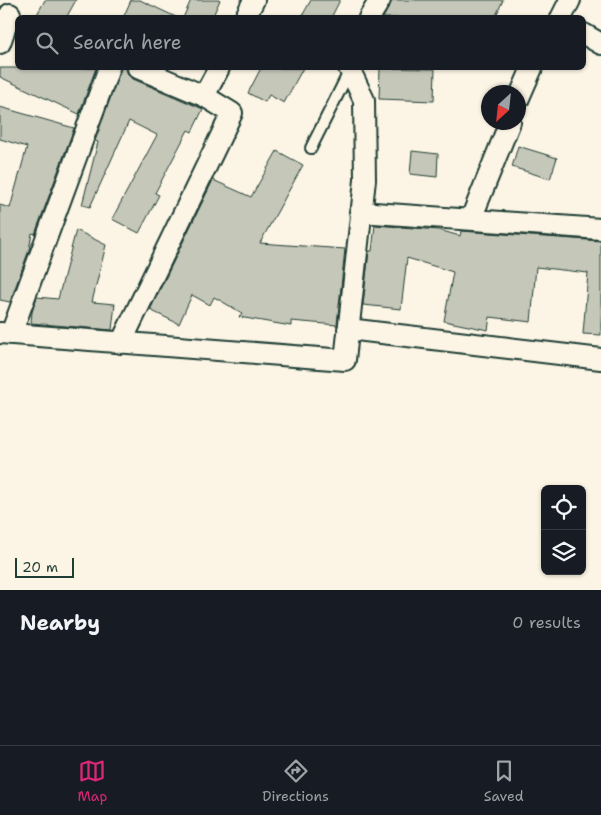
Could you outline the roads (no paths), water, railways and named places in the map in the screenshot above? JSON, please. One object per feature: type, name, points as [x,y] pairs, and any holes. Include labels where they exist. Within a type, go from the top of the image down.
[{"type":"street","points":[[246,15],[254,0]]},
{"type":"street","points":[[371,15],[380,0]]},
{"type":"street","points":[[562,15],[570,0]]},
{"type":"street","points":[[0,43],[10,13]]},
{"type":"street","points":[[586,35],[601,44]]},
{"type":"street","points":[[108,70],[5,333],[345,360],[365,180],[364,100],[349,70]]},
{"type":"street","points":[[121,343],[232,113],[204,96],[143,70]]},
{"type":"street","points":[[204,96],[218,70]]},
{"type":"street","points":[[525,85],[531,70]]},
{"type":"street","points":[[471,219],[507,130]]},
{"type":"street","points":[[360,212],[601,229]]},
{"type":"street","points":[[348,329],[601,359]]},
{"type":"lane","points":[[311,148],[349,70]]}]
